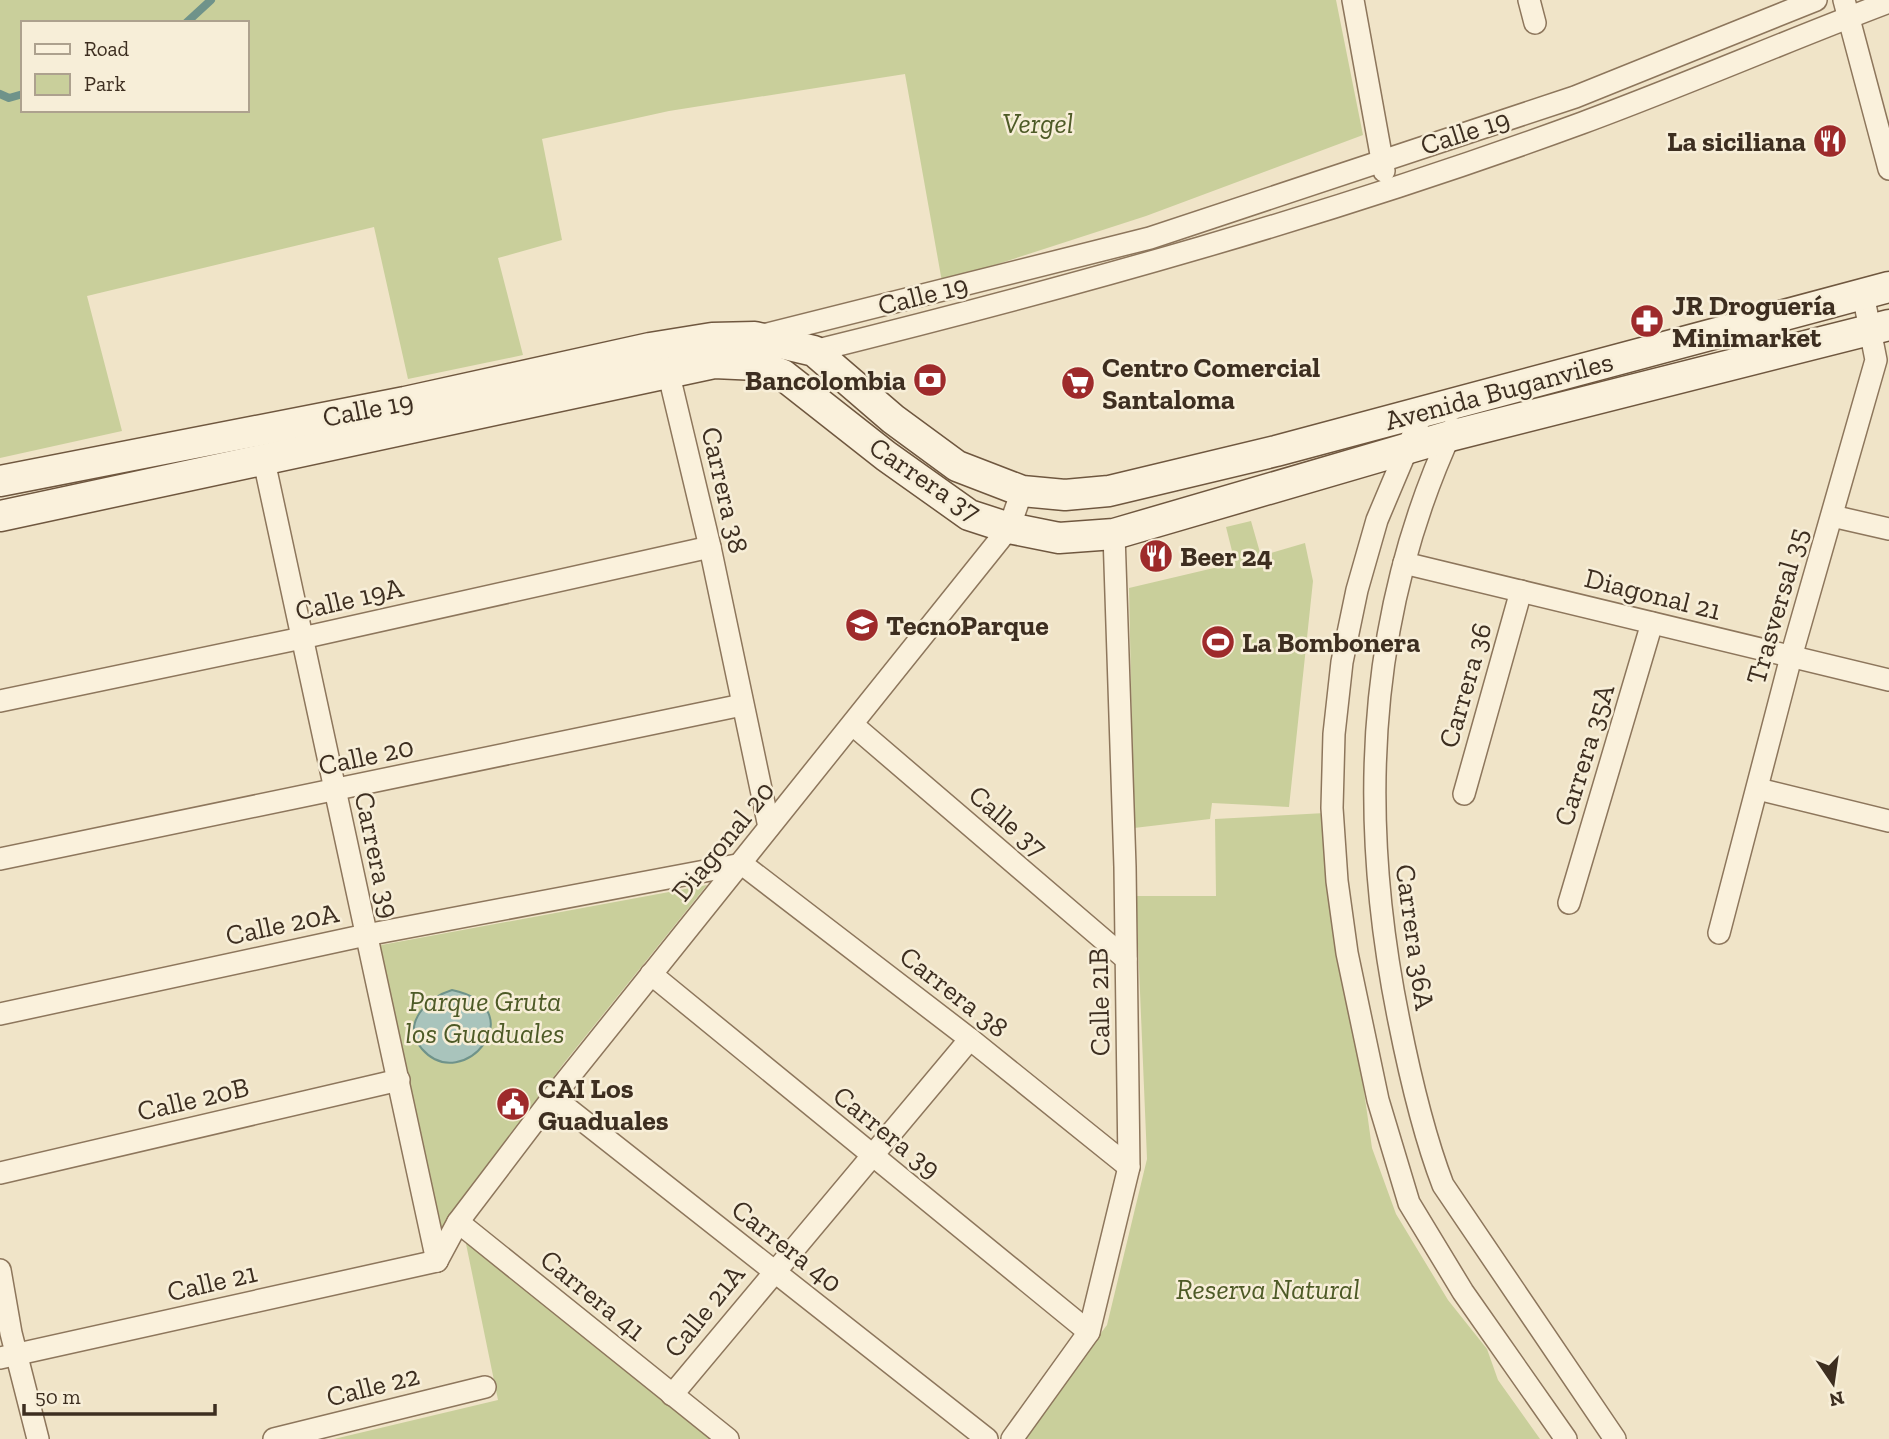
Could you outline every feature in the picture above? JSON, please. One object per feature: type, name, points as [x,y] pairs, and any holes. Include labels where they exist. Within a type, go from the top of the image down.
[{"type":"main road","name":"Avenida Buganviles","points":[[1109,491],[1276,451],[1876,291]]},
{"type":"main road","name":"Avenida Buganviles","points":[[1114,534],[1404,452],[1450,436],[1880,328]]},
{"type":"main road","name":"Calle 19","points":[[0,481],[405,402],[650,348],[712,338],[757,351]]},
{"type":"main road","name":"Carrera 37","points":[[757,351],[814,351],[894,419],[957,466],[1023,491],[1065,495],[1109,491]]},
{"type":"main road","name":"Carrera 37","points":[[757,351],[783,375],[886,456],[970,515],[1009,528],[1059,538],[1114,534]]},
{"type":"main road","name":"Calle 19","points":[[0,516],[264,461],[713,363],[757,351]]},
{"type":"street","points":[[1353,0],[1388,190]]},
{"type":"street","points":[[1529,0],[1535,23]]},
{"type":"street","name":"Calle 19","points":[[757,351],[1150,237],[1575,97],[1816,0]]},
{"type":"street","name":"Calle 19","points":[[814,351],[1163,260],[1388,190],[1583,122],[1847,8],[1889,2]]},
{"type":"street","points":[[1847,8],[1889,169]]},
{"type":"street","name":"Trasversal 35","points":[[1719,933],[1791,657],[1832,516],[1883,362],[1876,291]]},
{"type":"street","name":"Carrera 38","points":[[668,371],[710,547],[769,827]]},
{"type":"street","name":"Carrera 36A","points":[[1467,399],[1450,436],[1405,563],[1383,662],[1376,737],[1375,862],[1389,975],[1407,1062],[1433,1159],[1443,1185],[1615,1439]]},
{"type":"street","points":[[1423,411],[1377,520],[1357,590],[1342,662],[1334,734],[1332,808],[1337,881],[1347,953],[1378,1100],[1409,1203],[1463,1292],[1566,1439]]},
{"type":"street","name":"Carrera 39","points":[[264,461],[437,1261]]},
{"type":"street","name":"Diagonal 20","points":[[458,1222],[553,1097],[1009,528],[1023,491]]},
{"type":"street","points":[[1832,516],[1889,529]]},
{"type":"street","name":"Calle 21B","points":[[1012,1439],[1089,1332],[1129,1167],[1114,534]]},
{"type":"street","name":"Calle 19A","points":[[0,701],[302,638],[710,547]]},
{"type":"street","name":"Diagonal 21","points":[[1405,563],[1889,680]]},
{"type":"street","name":"Carrera 36","points":[[1464,794],[1521,591]]},
{"type":"street","name":"Carrera 35A","points":[[1569,903],[1652,623]]},
{"type":"street","name":"Calle 20","points":[[0,859],[742,705]]},
{"type":"street","name":"Calle 37","points":[[853,725],[1126,960]]},
{"type":"street","points":[[1758,789],[1889,821]]},
{"type":"street","name":"Carrera 38","points":[[742,864],[970,1039],[1129,1167]]},
{"type":"street","name":"Calle 20A","points":[[0,1014],[366,935],[742,864]]},
{"type":"street","name":"Carrera 39","points":[[651,974],[1089,1332]]},
{"type":"street","name":"Calle 21A","points":[[672,1395],[773,1270],[970,1039]]},
{"type":"street","name":"Calle 20B","points":[[0,1173],[399,1080]]},
{"type":"street","name":"Carrera 40","points":[[553,1097],[988,1439]]},
{"type":"street","points":[[437,1261],[458,1222]]},
{"type":"street","name":"Carrera 41","points":[[458,1222],[728,1439]]},
{"type":"street","name":"Calle 21","points":[[9,1357],[437,1261]]},
{"type":"street","points":[[0,1270],[9,1357],[38,1439]]},
{"type":"street","name":"Calle 22","points":[[274,1439],[485,1387]]},
{"type":"green space","name":"Vergel","points":[[0,0],[1336,0],[1363,135],[1146,216],[942,282],[905,74],[669,111],[542,139],[562,240],[498,258],[523,355],[408,379],[374,227],[87,296],[122,431],[0,458]]},
{"type":"green space","name":"La Bombonera","points":[[1251,521],[1261,556],[1305,543],[1313,581],[1289,807],[1212,803],[1210,819],[1134,828],[1129,588],[1235,563],[1226,527]]},
{"type":"green space","name":"Reserva Natural","points":[[1325,813],[1372,1148],[1396,1214],[1448,1300],[1487,1349],[1498,1380],[1540,1439],[1021,1439],[1107,1325],[1147,1159],[1136,896],[1216,896],[1215,819]]},
{"type":"green space","name":"Parque Gruta los Guaduales","points":[[707,885],[564,1063],[440,1230],[376,946]]},
{"type":"green space","points":[[464,1234],[711,1439],[334,1439],[498,1400]]},
{"type":"water","points":[[452,990],[477,1000],[489,1013],[490,1029],[484,1044],[472,1056],[456,1062],[439,1061],[422,1049],[416,1040],[415,1021],[426,1005]]},
{"type":"waterway","points":[[188,21],[211,0]]},
{"type":"waterway","points":[[0,94],[9,98],[21,95]]},
{"type":"place","name":"La siciliana","points":[[1830,141]]},
{"type":"place","name":"JR Droguería Minimarket","points":[[1647,321]]},
{"type":"place","name":"Bancolombia","points":[[930,380]]},
{"type":"place","name":"Centro Comercial Santaloma","points":[[1078,383]]},
{"type":"place","name":"Beer 24","points":[[1156,556]]},
{"type":"place","name":"TecnoParque","points":[[862,625]]},
{"type":"place","name":"La Bombonera","points":[[1218,642]]},
{"type":"place","name":"CAI Los Guaduales","points":[[513,1104]]}]
